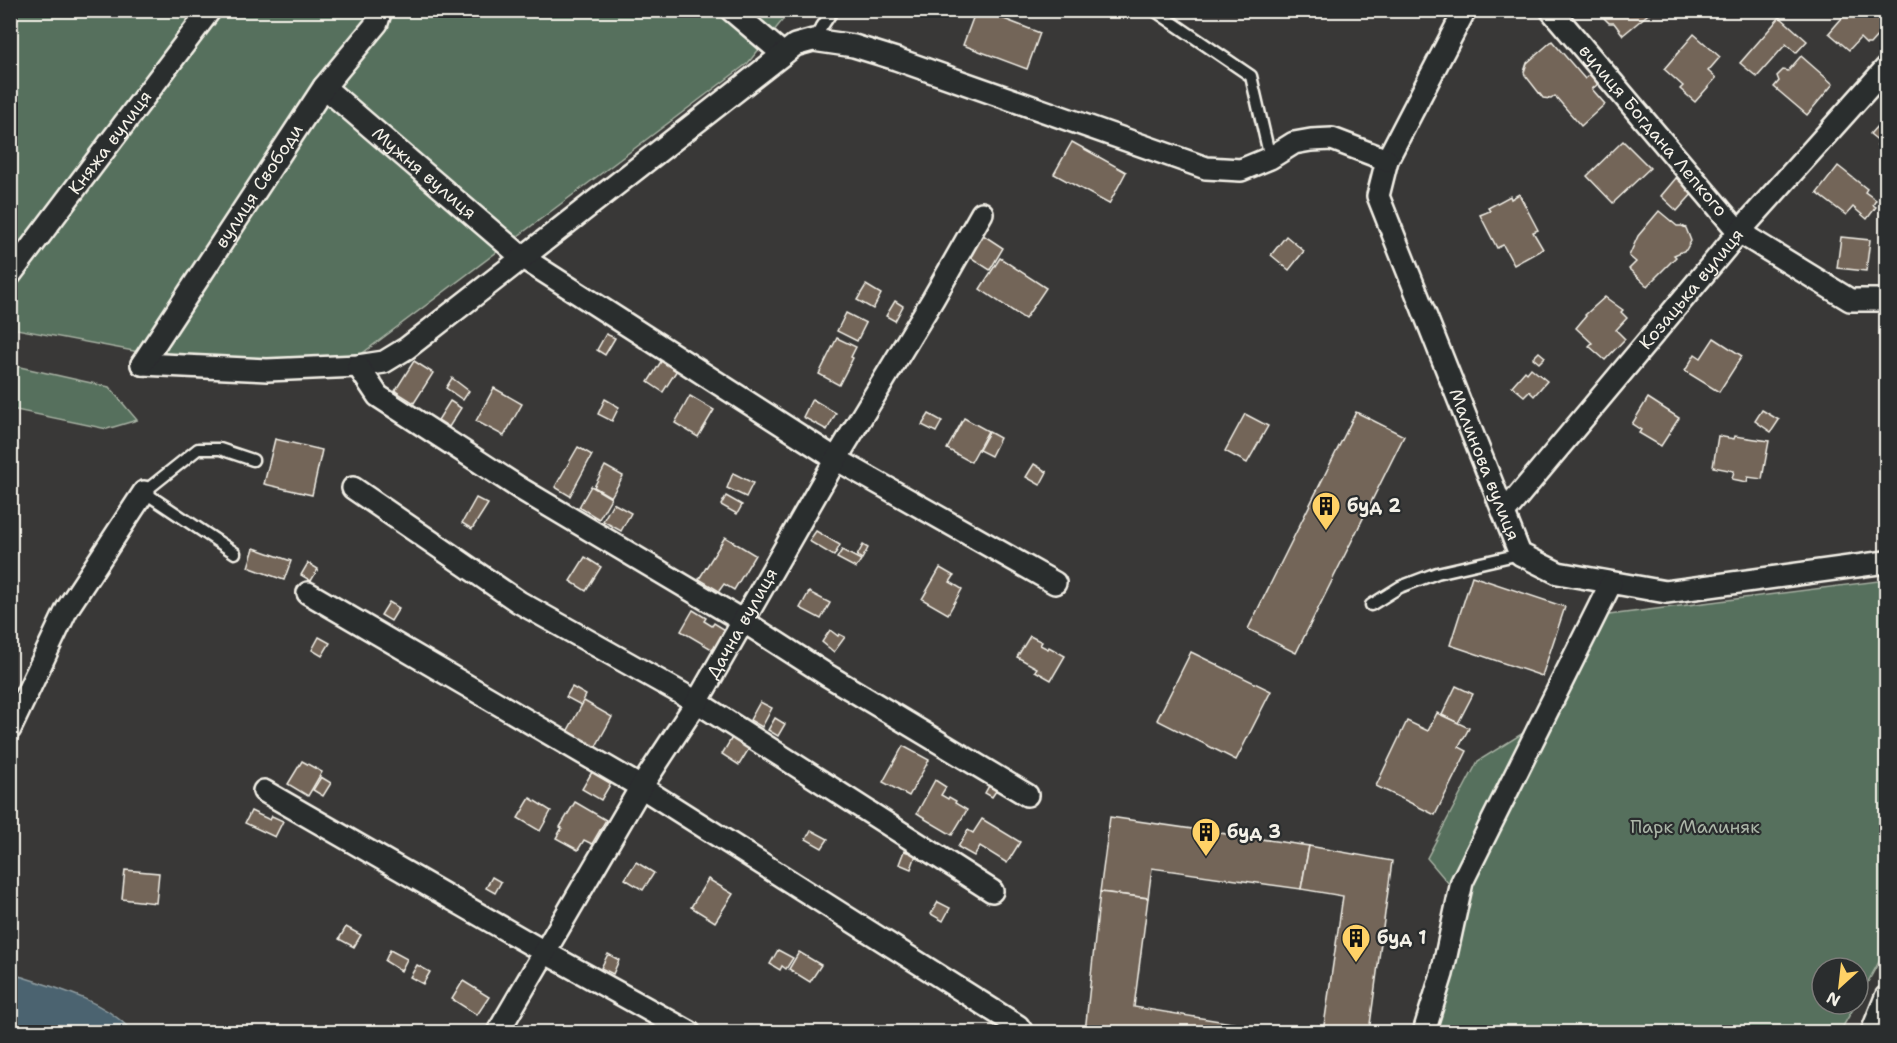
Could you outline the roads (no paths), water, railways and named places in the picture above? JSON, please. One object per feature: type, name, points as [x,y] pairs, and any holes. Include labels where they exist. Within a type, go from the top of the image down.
[{"type":"street","name":"Княжа вулиця","points":[[10,275],[210,10]]},
{"type":"street","name":"вулиця Свободи","points":[[358,366],[267,370],[142,364],[324,87],[377,23],[381,10]]},
{"type":"street","points":[[731,10],[783,54]]},
{"type":"street","name":"Малинова вулиця","points":[[1465,10],[1387,160],[1378,196],[1520,554],[1558,573],[1666,592],[1887,562]]},
{"type":"street","name":"вулиця Богдана Лепкого","points":[[1551,10],[1740,232],[1850,300],[1887,300]]},
{"type":"street","points":[[1027,795],[521,489],[378,396],[358,366],[384,362],[407,348],[783,54],[795,45],[813,40],[854,46],[896,59],[1206,168],[1241,170],[1270,158],[1294,143],[1332,139],[1387,160]]},
{"type":"street","name":"Козацька вулиця","points":[[1504,513],[1740,232],[1887,68]]},
{"type":"street","name":"Мужня вулиця","points":[[324,87],[523,258],[836,459],[1055,583]]},
{"type":"street","name":"Дачна вулиця","points":[[498,1032],[641,787],[697,702],[836,459],[982,213]]},
{"type":"street","points":[[353,488],[519,602],[697,702],[992,891]]},
{"type":"street","points":[[10,729],[67,609],[144,492]]},
{"type":"street","points":[[1424,1032],[1442,974],[1462,882],[1611,583]]},
{"type":"street","points":[[308,594],[641,787],[1018,1026],[1022,1032]]},
{"type":"street","points":[[264,791],[546,953],[689,1032]]},
{"type":"street","points":[[1872,1032],[1887,997]]},
{"type":"lane","points":[[813,40],[833,10]]},
{"type":"lane","points":[[1154,10],[1251,76],[1270,158]]},
{"type":"lane","points":[[235,553],[144,492],[198,449],[220,449],[254,460]]},
{"type":"lane","points":[[1371,605],[1400,587],[1437,573],[1520,554]]},
{"type":"water","points":[[16,975],[79,996],[109,1012],[132,1032],[11,1032],[11,977]]},
{"type":"place","name":"буд 2","points":[[1326,532]]},
{"type":"place","name":"буд 3","points":[[1206,858]]},
{"type":"place","name":"буд 1","points":[[1356,964]]},
{"type":"park label","name":"Парк Малиняк","points":[[1695,827]]}]
